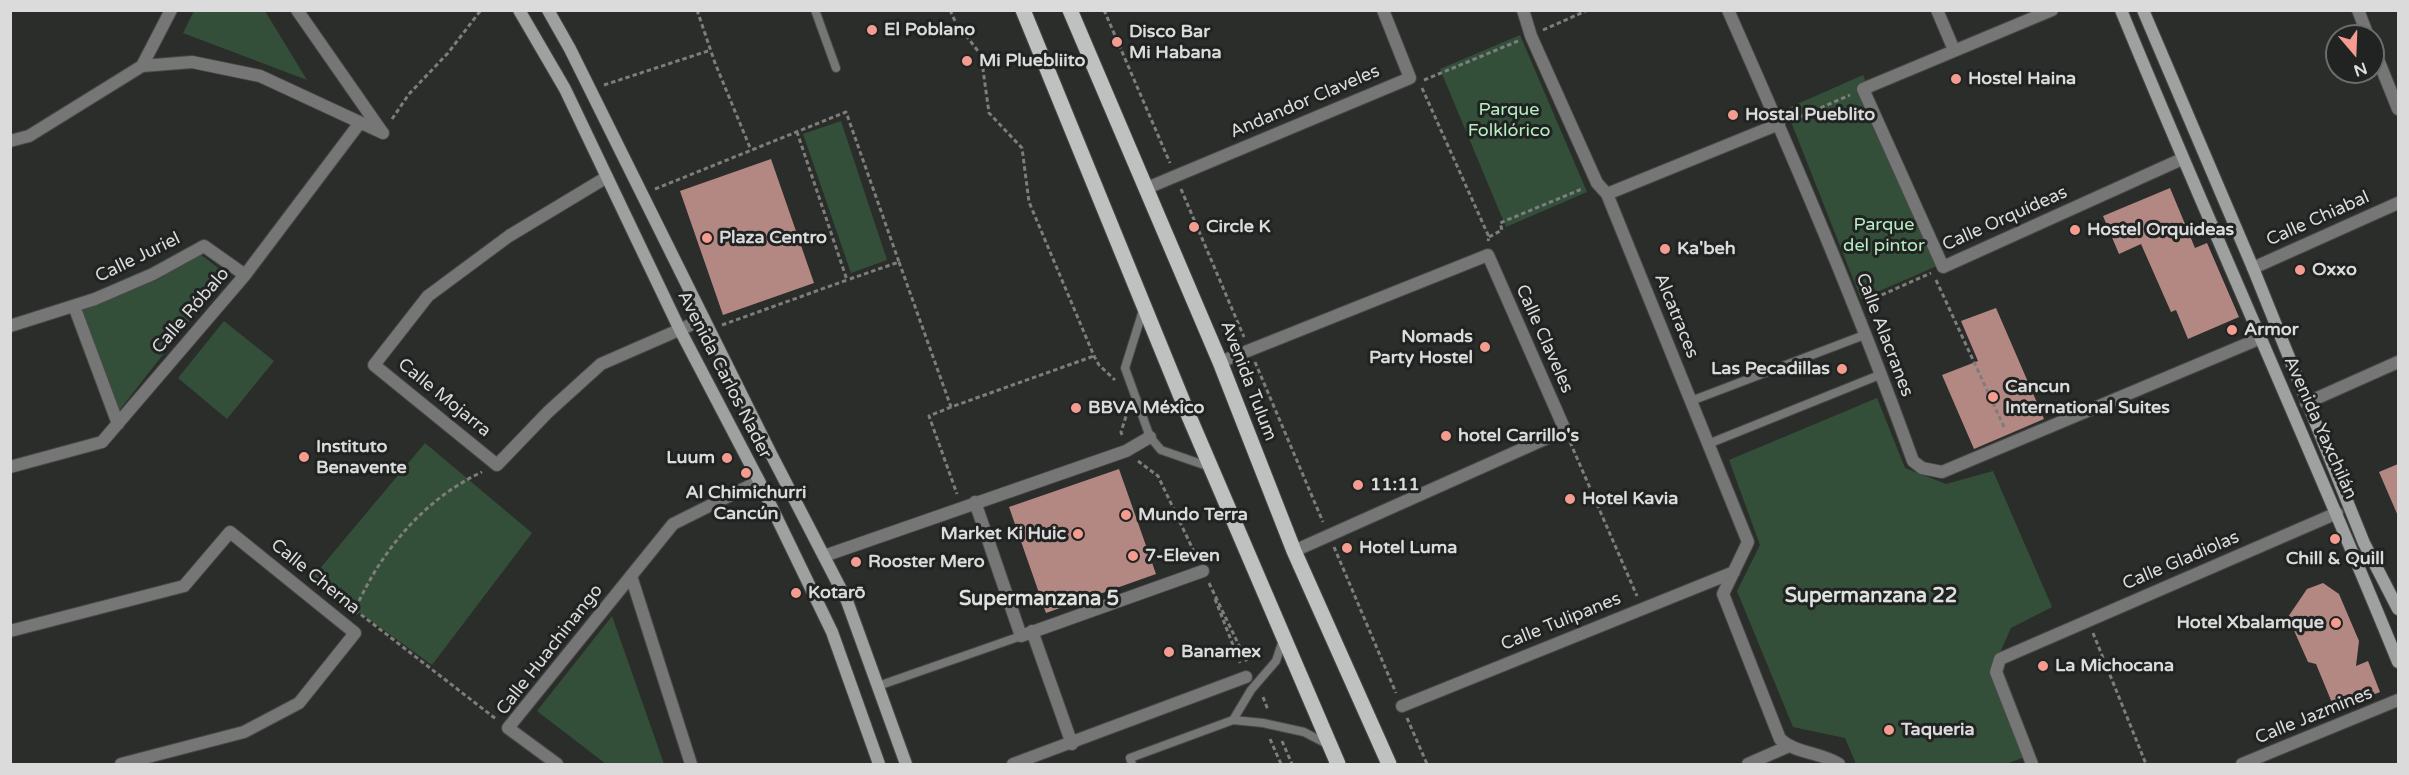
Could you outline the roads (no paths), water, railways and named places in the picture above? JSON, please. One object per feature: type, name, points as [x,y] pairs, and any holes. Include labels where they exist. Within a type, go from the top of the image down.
[{"type":"main road","points":[[1023,10],[1211,468],[1338,765]]},
{"type":"main road","name":"Avenida Tulum","points":[[1070,10],[1148,188],[1220,362],[1294,551],[1389,765]]},
{"type":"street","points":[[142,66],[171,10]]},
{"type":"street","points":[[10,141],[29,136],[142,66],[192,62],[260,76],[359,124],[383,133],[297,10]]},
{"type":"street","name":"Avenida Carlos Nader","points":[[519,10],[565,89],[680,330],[759,482],[832,632],[879,765]]},
{"type":"street","name":"Avenida Carlos Nader","points":[[548,10],[847,601],[906,765]]},
{"type":"street","name":"Andandor Claveles","points":[[1148,188],[1410,78],[1383,10]]},
{"type":"street","name":"Alcatraces","points":[[1523,10],[1531,36],[1597,183],[1607,194],[1748,542],[1723,594],[1780,739],[1788,746]]},
{"type":"street","name":"Calle Alacranes","points":[[1728,10],[1779,124],[1867,334],[1913,461],[1922,468],[1942,472],[2261,338]]},
{"type":"street","points":[[1937,10],[1954,50],[2052,10]]},
{"type":"street","name":"Avenida Yaxchilán","points":[[2121,10],[2182,159],[2337,513],[2398,662]]},
{"type":"street","name":"Avenida Yaxchilán","points":[[2143,10],[2253,268],[2364,543],[2398,609]]},
{"type":"street","name":"Calle Orquídeas","points":[[1954,50],[1863,89],[1943,267],[2182,159]]},
{"type":"street","points":[[2385,77],[2398,109]]},
{"type":"street","name":"Calle Róbalo","points":[[10,467],[102,442],[245,275],[359,124]]},
{"type":"street","points":[[1607,194],[1779,124]]},
{"type":"street","name":"Calle Mojarra","points":[[607,177],[509,236],[428,296],[374,365],[497,465],[548,412],[601,364],[680,330]]},
{"type":"street","name":"Calle Chiabal","points":[[2253,268],[2398,203]]},
{"type":"street","name":"Calle Juriel","points":[[10,326],[74,306],[153,274],[204,246],[245,275]]},
{"type":"street","name":"Calle Claveles","points":[[1220,362],[1488,255],[1565,430],[1294,551]]},
{"type":"street","points":[[74,306],[118,424]]},
{"type":"street","points":[[680,330],[706,324]]},
{"type":"street","points":[[2306,403],[2398,362]]},
{"type":"street","points":[[824,556],[1126,451],[1150,437]]},
{"type":"street","name":"Calle Huachinango","points":[[556,765],[508,728],[673,524],[759,482]]},
{"type":"street","points":[[975,502],[1072,744]]},
{"type":"street","name":"Calle Gladiolas","points":[[2032,765],[1996,672],[2000,659],[2337,513]]},
{"type":"street","name":"Calle Cherna","points":[[10,631],[184,586],[230,531],[355,633],[299,703],[244,732],[121,765]]},
{"type":"street","points":[[1027,634],[1203,571]]},
{"type":"street","name":"Calle Tulipanes","points":[[1402,706],[1734,572]]},
{"type":"street","points":[[631,576],[691,765]]},
{"type":"street","points":[[1013,765],[1246,677]]},
{"type":"street","name":"Calle Jazmines","points":[[2242,765],[2398,700]]},
{"type":"street","points":[[1748,765],[1788,746],[1831,759],[1839,765]]},
{"type":"lane","points":[[815,10],[836,68]]},
{"type":"lane","points":[[1144,307],[1125,368],[1150,437],[1161,450],[1211,468]]},
{"type":"lane","points":[[1691,401],[1867,334]]},
{"type":"lane","points":[[1708,444],[1881,374]]},
{"type":"lane","points":[[878,686],[1027,634]]},
{"type":"lane","points":[[1233,720],[1251,690],[1276,661],[1283,638]]},
{"type":"lane","points":[[1132,765],[1130,758],[1233,720],[1263,723],[1304,732],[1329,745]]},
{"type":"place","name":"El Poblano","points":[[872,30]]},
{"type":"place","name":"Disco Bar Mi Habana","points":[[1117,42]]},
{"type":"place","name":"Mi Pluebliito","points":[[967,61]]},
{"type":"place","name":"Hostel Haina","points":[[1956,79]]},
{"type":"place","name":"Hostal Pueblito","points":[[1733,115]]},
{"type":"place","name":"Circle K","points":[[1194,227]]},
{"type":"place","name":"Hostel Orquideas","points":[[2075,230]]},
{"type":"place","name":"Plaza Centro","points":[[707,238]]},
{"type":"place","name":"Ka'beh","points":[[1665,249]]},
{"type":"place","name":"Oxxo","points":[[2300,270]]},
{"type":"place","name":"Armor","points":[[2232,330]]},
{"type":"place","name":"Nomads Party Hostel","points":[[1485,347]]},
{"type":"place","name":"Las Pecadillas","points":[[1842,369]]},
{"type":"place","name":"Cancun International Suites","points":[[1993,397]]},
{"type":"place","name":"BBVA México","points":[[1076,408]]},
{"type":"place","name":"hotel Carrillo's","points":[[1446,436]]},
{"type":"place","name":"Instituto Benavente","points":[[304,457]]},
{"type":"place","name":"Luum","points":[[727,458]]},
{"type":"place","name":"Al Chimichurri Cancún","points":[[746,473]]},
{"type":"place","name":"11:11","points":[[1358,485]]},
{"type":"place","name":"Hotel Kavia","points":[[1570,499]]},
{"type":"place","name":"Mundo Terra","points":[[1126,515]]},
{"type":"place","name":"Market Ki Huic","points":[[1078,534]]},
{"type":"place","name":"Chill & Quill","points":[[2335,539]]},
{"type":"place","name":"Hotel Luma","points":[[1347,548]]},
{"type":"place","name":"7-Eleven","points":[[1133,556]]},
{"type":"place","name":"Rooster Mero","points":[[856,562]]},
{"type":"place","name":"Kotarō","points":[[796,593]]},
{"type":"place","name":"Hotel Xbalamque","points":[[2336,623]]},
{"type":"place","name":"Banamex","points":[[1169,652]]},
{"type":"place","name":"La Michocana","points":[[2043,666]]},
{"type":"place","name":"Taqueria","points":[[1889,730]]},
{"type":"district","name":"Supermanzana 22","points":[[1871,597]]},
{"type":"district","name":"Supermanzana 5","points":[[1039,600]]},
{"type":"park label","name":"Parque Folklórico","points":[[1509,120]]},
{"type":"park label","name":"Parque del pintor","points":[[1884,235]]}]
